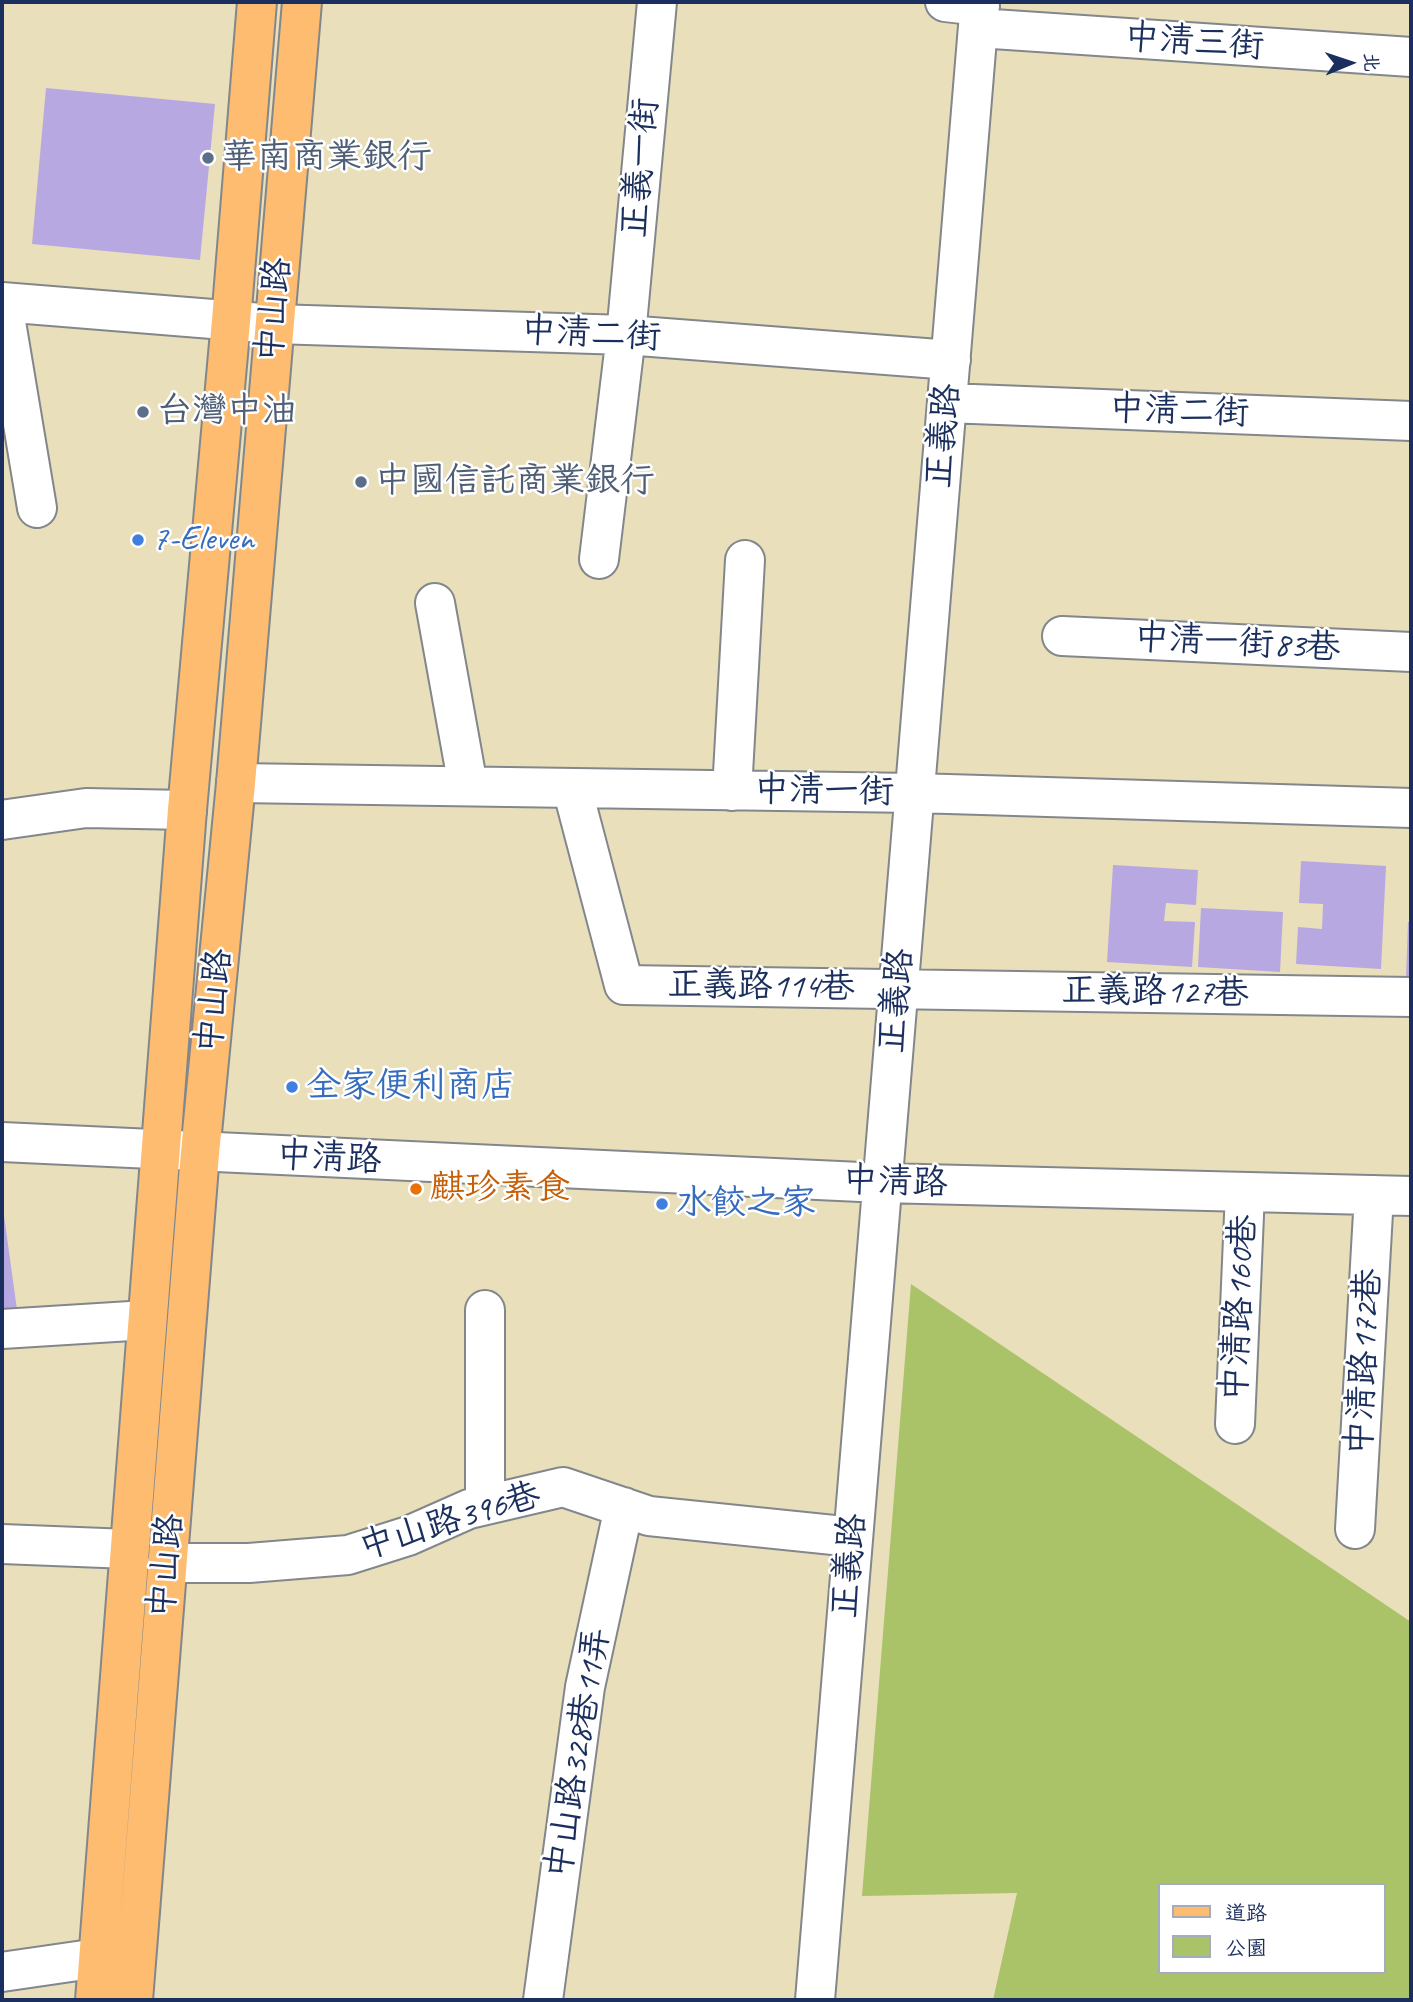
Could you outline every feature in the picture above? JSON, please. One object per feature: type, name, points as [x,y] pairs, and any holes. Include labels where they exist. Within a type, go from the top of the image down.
[{"type":"main road","name":"中山路","points":[[94,2000],[187,810],[257,2]]},
{"type":"main road","name":"中山路","points":[[133,2000],[200,1153],[236,783],[302,2]]},
{"type":"street","name":"正義一街","points":[[599,559],[626,335],[657,2]]},
{"type":"street","name":"中清三街","points":[[971,9],[1411,57]]},
{"type":"street","name":"正義路","points":[[815,2000],[951,360],[971,9]]},
{"type":"street","name":"中清二街","points":[[2,302],[274,324],[626,335],[951,360]]},
{"type":"street","points":[[2,325],[7,328],[37,509]]},
{"type":"street","name":"中清二街","points":[[947,403],[1411,421]]},
{"type":"street","points":[[732,790],[745,560]]},
{"type":"street","points":[[435,603],[468,786]]},
{"type":"street","name":"中清一街83巷","points":[[1062,636],[1411,652]]},
{"type":"street","name":"中清一街","points":[[236,783],[915,793],[1411,808]]},
{"type":"street","name":"正義路114巷","points":[[572,788],[624,985],[898,988]]},
{"type":"street","points":[[2,820],[86,808],[187,810]]},
{"type":"street","name":"正義路127巷","points":[[898,988],[1411,997]]},
{"type":"street","name":"中清路","points":[[2,1142],[882,1183],[1393,1196]]},
{"type":"street","name":"中清路160巷","points":[[1235,1424],[1245,1192]]},
{"type":"street","name":"中清路172巷","points":[[1355,1529],[1393,1196]]},
{"type":"street","points":[[485,1310],[485,1505]]},
{"type":"street","points":[[2,1329],[147,1320]]},
{"type":"street","name":"中山路396巷","points":[[167,1563],[249,1563],[348,1555],[408,1536],[469,1509],[563,1487],[649,1516],[853,1536]]},
{"type":"street","name":"中山路328巷11弄","points":[[543,2000],[585,1687],[624,1507]]},
{"type":"street","points":[[2,1544],[128,1549]]},
{"type":"street","points":[[2,1972],[98,1958]]},
{"type":"green space","points":[[911,1284],[1411,1622],[1411,2000],[993,2000],[1017,1893],[862,1896]]},
{"type":"building","points":[[46,88],[215,104],[200,260],[32,244]]},
{"type":"building","points":[[1301,861],[1386,866],[1381,969],[1296,964],[1298,927],[1322,929],[1323,904],[1299,903]]},
{"type":"building","points":[[1113,865],[1198,870],[1196,905],[1166,903],[1164,921],[1195,922],[1192,967],[1107,962]]},
{"type":"building","points":[[1201,908],[1283,912],[1280,972],[1198,967]]},
{"type":"building","points":[[1408,922],[1411,922],[1411,980],[1406,979]]},
{"type":"building","points":[[2,1201],[18,1317],[2,1319]]},
{"type":"place","name":"華南商業銀行","points":[[208,158]]},
{"type":"place","name":"台灣中油","points":[[143,412]]},
{"type":"place","name":"中國信託商業銀行","points":[[361,482]]},
{"type":"place","name":"7-Eleven","points":[[138,540]]},
{"type":"place","name":"全家便利商店","points":[[292,1087]]},
{"type":"place","name":"麒珍素食","points":[[416,1189]]},
{"type":"place","name":"水餃之家","points":[[662,1204]]}]
